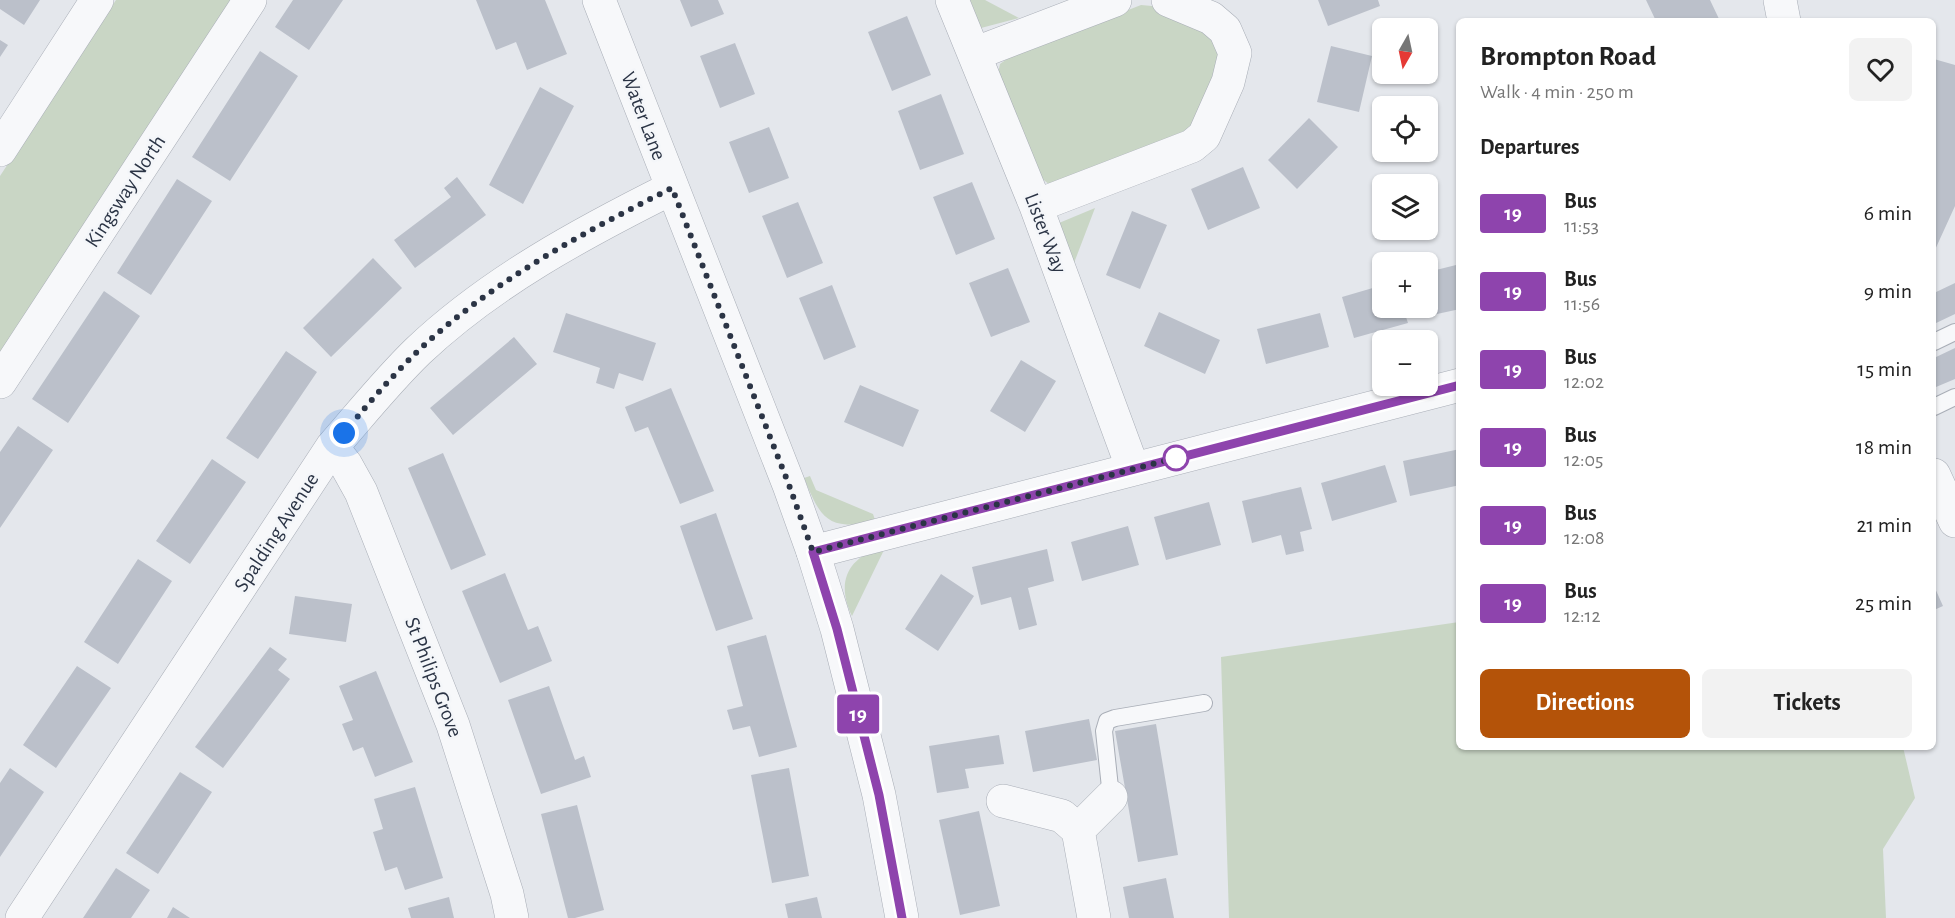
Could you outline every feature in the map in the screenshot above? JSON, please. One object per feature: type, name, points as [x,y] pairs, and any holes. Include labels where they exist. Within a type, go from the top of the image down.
[{"type":"street","points":[[0,150],[98,0]]},
{"type":"street","name":"Kingsway North","points":[[0,382],[250,0]]},
{"type":"street","name":"Water Lane","points":[[599,0],[789,485],[813,552],[837,629],[879,795],[902,918]]},
{"type":"street","name":"Lister Way","points":[[952,0],[1036,206],[1133,469]]},
{"type":"street","points":[[974,54],[1115,0]]},
{"type":"street","points":[[1036,206],[1192,146],[1204,136],[1228,82],[1235,53],[1224,30],[1211,18],[1168,0]]},
{"type":"street","points":[[1779,0],[1783,18]]},
{"type":"street","name":"Spalding Avenue","points":[[22,918],[332,447],[380,392],[418,351],[466,310],[549,255],[606,221],[672,188]]},
{"type":"street","points":[[813,552],[1456,386]]},
{"type":"street","name":"St Philips Grove","points":[[332,447],[346,465],[361,492],[453,725],[507,894],[512,918]]},
{"type":"street","points":[[1078,830],[1111,797]]},
{"type":"street","points":[[1003,801],[1062,816],[1078,830],[1095,918]]},
{"type":"lane","points":[[1936,341],[1955,332]]},
{"type":"lane","points":[[1936,406],[1955,397]]},
{"type":"lane","points":[[1111,797],[1104,731],[1107,721],[1204,703]]},
{"type":"green space","points":[[116,0],[238,0],[0,359],[0,176]]},
{"type":"green space","points":[[970,0],[985,0],[1019,18],[981,28]]},
{"type":"green space","points":[[1141,5],[1152,6],[1211,33],[1222,57],[1202,113],[1187,130],[1050,185],[1040,177],[998,73],[1000,64],[1011,56]]},
{"type":"green space","points":[[1095,208],[1074,263],[1059,223]]},
{"type":"green space","points":[[810,476],[816,490],[873,514],[876,523],[847,525],[828,519],[816,504],[804,478]]},
{"type":"green space","points":[[881,548],[883,552],[852,616],[845,593],[848,573],[860,558]]},
{"type":"green space","points":[[1456,622],[1456,750],[1904,750],[1915,798],[1883,849],[1886,918],[1229,918],[1221,657]]},
{"type":"building","points":[[0,0],[40,0],[24,25],[0,9]]},
{"type":"building","points":[[293,0],[343,0],[309,50],[275,27]]},
{"type":"building","points":[[476,0],[545,0],[567,54],[527,70],[516,42],[496,50]]},
{"type":"building","points":[[680,0],[718,0],[724,14],[691,27]]},
{"type":"building","points":[[1318,0],[1378,0],[1380,6],[1328,26]]},
{"type":"building","points":[[1646,0],[1710,0],[1719,18],[1655,18]]},
{"type":"building","points":[[907,16],[931,75],[892,91],[868,32]]},
{"type":"building","points":[[0,40],[8,45],[0,57]]},
{"type":"building","points":[[735,43],[755,94],[720,108],[700,56]]},
{"type":"building","points":[[1331,46],[1372,56],[1359,112],[1317,102]]},
{"type":"building","points":[[260,51],[298,76],[230,181],[192,157]]},
{"type":"building","points":[[1936,60],[1955,65],[1955,206],[1936,248]]},
{"type":"building","points":[[540,87],[574,106],[523,204],[489,185]]},
{"type":"building","points":[[941,94],[964,154],[920,170],[898,111]]},
{"type":"building","points":[[1309,118],[1338,147],[1297,189],[1268,160]]},
{"type":"building","points":[[769,127],[789,178],[749,193],[729,142]]},
{"type":"building","points":[[1243,167],[1260,208],[1208,230],[1191,189]]},
{"type":"building","points":[[457,177],[486,215],[415,268],[394,240],[451,197],[444,188]]},
{"type":"building","points":[[177,179],[212,201],[151,295],[117,273]]},
{"type":"building","points":[[972,182],[995,239],[956,255],[933,197]]},
{"type":"building","points":[[798,202],[823,263],[787,278],[762,216]]},
{"type":"building","points":[[1132,211],[1167,225],[1140,289],[1106,275]]},
{"type":"building","points":[[373,258],[402,288],[331,357],[303,328]]},
{"type":"building","points":[[1456,265],[1456,310],[1438,314],[1438,270]]},
{"type":"building","points":[[1008,268],[1030,322],[991,337],[969,283]]},
{"type":"building","points":[[1955,283],[1955,314],[1936,323],[1936,292]]},
{"type":"building","points":[[832,285],[856,347],[824,360],[799,298]]},
{"type":"building","points":[[1372,288],[1372,318],[1406,318],[1408,323],[1383,330],[1372,330],[1372,333],[1354,338],[1342,297]]},
{"type":"building","points":[[104,291],[140,316],[68,423],[32,399]]},
{"type":"building","points":[[1159,312],[1220,340],[1205,374],[1144,346]]},
{"type":"building","points":[[566,313],[656,343],[643,381],[619,373],[614,389],[596,383],[600,368],[553,352]]},
{"type":"building","points":[[1320,313],[1329,347],[1266,364],[1257,329]]},
{"type":"building","points":[[514,337],[537,364],[453,435],[430,408]]},
{"type":"building","points":[[1955,348],[1955,379],[1936,387],[1936,357]]},
{"type":"building","points":[[286,351],[317,372],[258,459],[226,438]]},
{"type":"building","points":[[1021,360],[1056,381],[1025,432],[990,411]]},
{"type":"building","points":[[860,385],[919,410],[903,447],[844,422]]},
{"type":"building","points":[[671,388],[714,491],[680,504],[648,427],[635,432],[625,407]]},
{"type":"building","points":[[18,426],[53,450],[0,528],[0,452]]},
{"type":"building","points":[[1456,450],[1456,486],[1410,496],[1403,461]]},
{"type":"building","points":[[443,453],[486,555],[451,570],[408,468]]},
{"type":"building","points":[[212,459],[246,482],[190,564],[156,541]]},
{"type":"building","points":[[1385,465],[1397,502],[1332,521],[1321,483]]},
{"type":"building","points":[[1301,487],[1312,529],[1300,532],[1304,551],[1286,555],[1281,535],[1252,543],[1242,501]]},
{"type":"building","points":[[1209,502],[1221,545],[1166,560],[1154,517]]},
{"type":"building","points":[[716,513],[753,619],[716,631],[680,526]]},
{"type":"building","points":[[1128,526],[1139,565],[1082,581],[1071,542]]},
{"type":"building","points":[[1047,549],[1054,581],[1028,588],[1037,625],[1019,630],[1011,597],[981,605],[972,567]]},
{"type":"building","points":[[138,559],[172,581],[118,664],[84,642]]},
{"type":"building","points":[[505,573],[528,630],[538,626],[552,661],[500,683],[462,591]]},
{"type":"building","points":[[941,574],[974,596],[938,651],[905,629]]},
{"type":"building","points":[[1936,590],[1943,606],[1936,609]]},
{"type":"building","points":[[295,596],[352,604],[346,642],[289,634]]},
{"type":"building","points":[[766,635],[797,747],[759,757],[750,726],[733,730],[727,710],[743,706],[727,646]]},
{"type":"building","points":[[270,647],[287,659],[278,670],[290,679],[223,768],[195,747]]},
{"type":"building","points":[[77,666],[111,688],[56,768],[23,745]]},
{"type":"building","points":[[376,671],[413,762],[375,777],[363,747],[353,751],[342,724],[353,720],[339,686]]},
{"type":"building","points":[[549,686],[575,760],[584,756],[591,777],[541,794],[508,700]]},
{"type":"building","points":[[1089,719],[1097,760],[1033,772],[1025,731]]},
{"type":"building","points":[[1156,724],[1178,855],[1138,862],[1115,731]]},
{"type":"building","points":[[999,735],[1004,764],[965,769],[969,788],[937,793],[929,746]]},
{"type":"building","points":[[10,768],[44,792],[0,857],[0,783]]},
{"type":"building","points":[[789,768],[809,876],[772,883],[751,775]]},
{"type":"building","points":[[180,772],[212,792],[158,874],[126,853]]},
{"type":"building","points":[[415,787],[443,878],[405,890],[397,867],[385,871],[373,832],[383,829],[374,799]]},
{"type":"building","points":[[577,805],[604,910],[568,918],[541,814]]},
{"type":"building","points":[[979,811],[1000,906],[960,915],[939,820]]},
{"type":"building","points":[[116,868],[150,890],[131,918],[83,918]]},
{"type":"building","points":[[1166,878],[1174,918],[1129,918],[1123,887]]},
{"type":"building","points":[[449,897],[454,918],[411,918],[408,908]]},
{"type":"building","points":[[817,897],[822,918],[788,918],[785,904]]},
{"type":"building","points":[[173,907],[190,918],[167,918]]},
{"type":"bus line","name":"19","points":[[902,918],[879,795],[837,629],[813,552],[1456,386]]},
{"type":"route","points":[[344,433],[418,351],[466,310],[509,280],[606,221],[672,188],[789,485],[813,552],[1176,458]]}]
